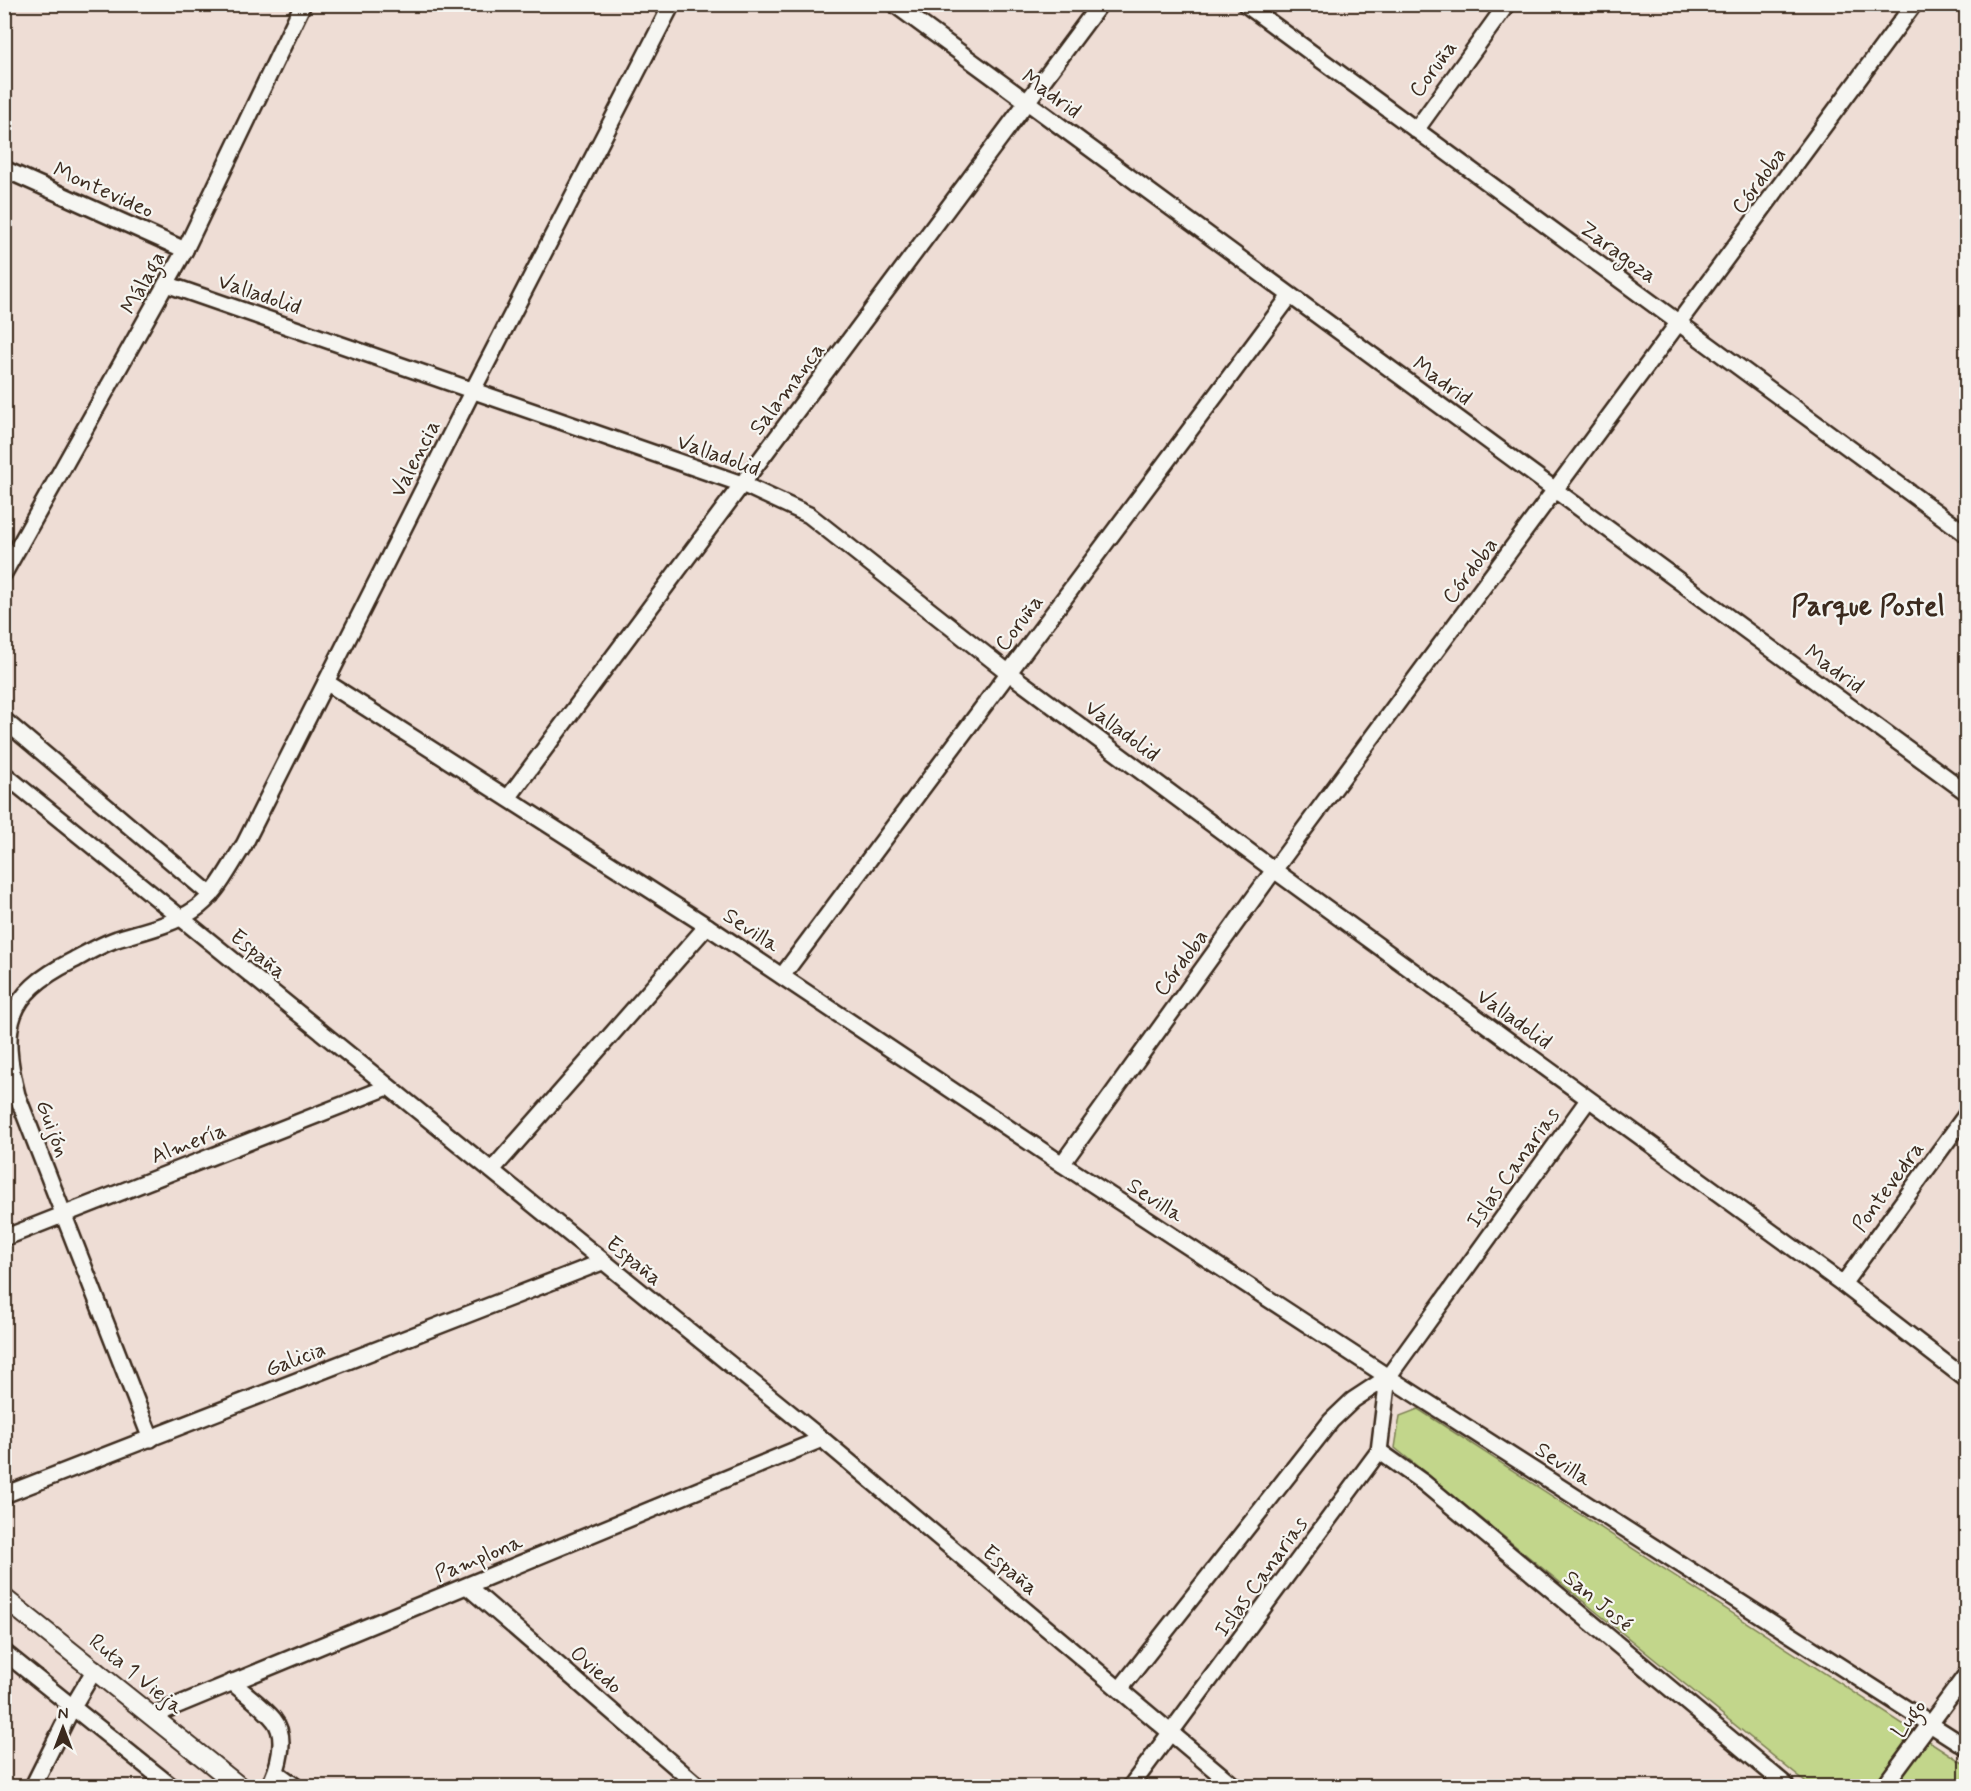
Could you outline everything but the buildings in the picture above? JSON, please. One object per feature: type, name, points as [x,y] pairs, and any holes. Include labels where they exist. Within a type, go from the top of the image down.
[{"type":"street","name":"Málaga","points":[[4,573],[185,250],[303,4]]},
{"type":"street","name":"Valencia","points":[[180,918],[211,895],[244,845],[473,390],[672,4]]},
{"type":"street","name":"Madrid","points":[[894,4],[1966,792]]},
{"type":"street","name":"Salamanca","points":[[508,798],[1100,4]]},
{"type":"street","name":"Zaragoza","points":[[1245,4],[1966,532]]},
{"type":"street","name":"Coruña","points":[[1416,130],[1507,4]]},
{"type":"street","name":"Córdoba","points":[[1062,1164],[1274,870],[1680,324],[1914,4]]},
{"type":"street","name":"Montevideo","points":[[4,169],[185,250]]},
{"type":"street","name":"Valladolid","points":[[166,284],[742,484],[809,515],[1009,673],[1274,870],[1843,1284],[1966,1379]]},
{"type":"street","name":"Coruña","points":[[782,976],[1290,296]]},
{"type":"street","name":"Sevilla","points":[[326,682],[706,926],[1062,1164],[1388,1377],[1966,1747]]},
{"type":"street","points":[[4,720],[211,895]]},
{"type":"street","name":"España","points":[[4,774],[822,1440],[1120,1689],[1170,1735],[1234,1786]]},
{"type":"street","name":"Guijón","points":[[151,1438],[17,1095],[8,1046],[9,1025],[13,1010],[21,996],[57,968],[112,941],[180,918]]},
{"type":"street","points":[[492,1170],[706,926]]},
{"type":"street","name":"Almería","points":[[4,1238],[388,1087]]},
{"type":"street","name":"Islas Canarias","points":[[1120,1689],[1331,1421],[1353,1400],[1388,1377],[1588,1100]]},
{"type":"street","name":"Pontevedra","points":[[1843,1284],[1966,1115]]},
{"type":"street","name":"Galicia","points":[[4,1495],[602,1262]]},
{"type":"street","name":"Islas Canarias","points":[[1131,1786],[1379,1451],[1388,1377]]},
{"type":"street","name":"Pamplona","points":[[151,1716],[822,1440]]},
{"type":"street","name":"San José","points":[[1379,1451],[1424,1483],[1787,1786]]},
{"type":"street","name":"Oviedo","points":[[467,1586],[698,1786]]},
{"type":"street","name":"Ruta 1 Vieja","points":[[4,1598],[239,1786]]},
{"type":"street","points":[[4,1652],[171,1786]]},
{"type":"street","points":[[33,1786],[72,1708],[95,1670]]},
{"type":"street","name":"Lugo","points":[[1884,1786],[1932,1725],[1966,1676]]},
{"type":"street","points":[[232,1682],[276,1721],[281,1749],[276,1773],[269,1786]]},
{"type":"street","points":[[276,1773],[295,1786]]},
{"type":"green space","points":[[1418,1409],[1966,1765],[1966,1786],[1810,1786],[1395,1448],[1400,1416]]},
{"type":"district","name":"Parque Postel","points":[[1868,605]]}]
